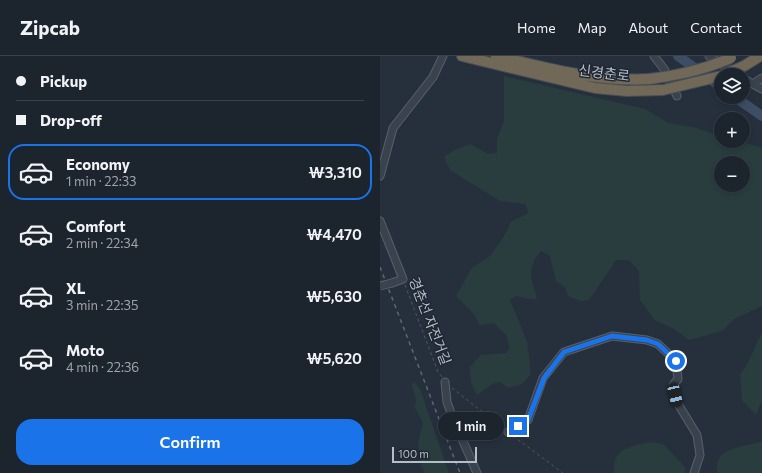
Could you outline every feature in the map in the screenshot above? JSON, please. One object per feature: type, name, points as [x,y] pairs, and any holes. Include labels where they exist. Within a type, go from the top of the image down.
[{"type":"highway","name":"신경춘로","points":[[462,56],[595,88],[627,91],[663,90],[714,77]]},
{"type":"highway","name":"신경춘로","points":[[496,56],[573,74],[604,79],[649,79],[677,75],[705,69],[733,57]]},
{"type":"highway","name":"신경춘로","points":[[739,68],[760,56]]},
{"type":"street","points":[[380,176],[393,128],[433,77],[443,56]]},
{"type":"street","points":[[654,56],[664,69],[677,96]]},
{"type":"street","points":[[709,56],[727,68]]},
{"type":"street","points":[[753,84],[762,78]]},
{"type":"street","points":[[750,82],[762,89]]},
{"type":"street","points":[[380,221],[403,279],[380,286]]},
{"type":"street","points":[[508,432],[528,420],[544,378],[564,352],[612,336],[647,340],[658,344],[676,361],[678,379],[673,385],[678,404],[697,435],[700,455],[694,473]]},
{"type":"street","points":[[445,382],[447,402],[477,473]]},
{"type":"path","name":"경춘선 자전거길","points":[[403,279],[438,372],[445,382],[562,473]]},
{"type":"green space","points":[[504,76],[645,109],[668,123],[693,127],[714,134],[714,148],[750,148],[750,144],[762,148],[762,306],[734,319],[722,331],[689,340],[674,329],[655,320],[640,300],[639,271],[629,260],[616,260],[589,300],[580,301],[568,296],[565,287],[556,281],[550,256],[541,251],[533,263],[531,274],[537,299],[516,296],[510,300],[527,341],[531,374],[522,384],[508,388],[500,382],[492,384],[477,395],[471,382],[470,367],[481,355],[506,353],[510,348],[506,335],[494,323],[480,325],[473,313],[456,296],[472,268],[490,256],[503,238],[511,222],[528,213],[526,204],[500,201],[450,170],[444,157],[453,151],[470,144],[488,154],[497,153],[497,139],[504,121]]},
{"type":"green space","points":[[762,332],[762,400],[756,415],[742,400],[740,375],[746,367]]},
{"type":"green space","points":[[414,382],[420,389],[449,473],[425,473],[421,466],[418,443],[423,423],[415,408],[416,400],[412,385]]},
{"type":"green space","points":[[762,441],[762,473],[719,473],[717,471],[717,463],[725,452]]},
{"type":"green space","points":[[649,442],[663,444],[685,467],[686,473],[614,473],[614,464],[619,453],[628,448]]},
{"type":"waterway","points":[[678,56],[714,82]]},
{"type":"waterway","points":[[745,104],[762,116]]},
{"type":"railway","points":[[380,267],[460,473]]},
{"type":"route","points":[[518,426],[528,420],[544,378],[564,352],[584,344],[612,336],[647,340],[658,344],[676,361]]}]
